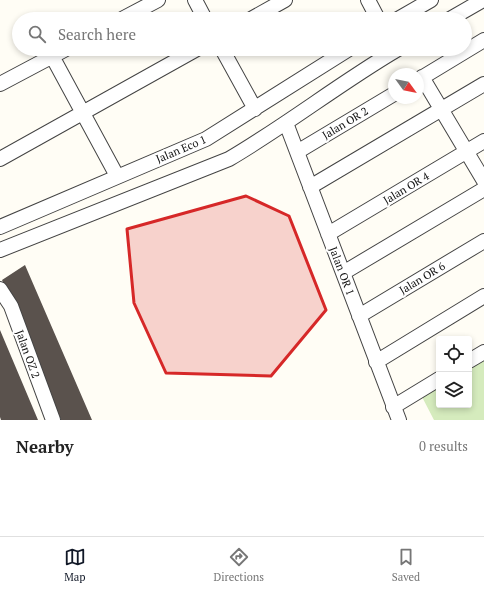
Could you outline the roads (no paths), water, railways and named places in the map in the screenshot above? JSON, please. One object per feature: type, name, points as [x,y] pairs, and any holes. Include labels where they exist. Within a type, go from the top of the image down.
[{"type":"street","points":[[135,12],[158,0]]},
{"type":"street","points":[[195,0],[201,12]]},
{"type":"street","points":[[264,12],[285,0]]},
{"type":"street","points":[[368,0],[374,12]]},
{"type":"street","points":[[410,12],[431,0]]},
{"type":"street","points":[[462,12],[483,0]]},
{"type":"street","points":[[472,47],[484,40]]},
{"type":"street","points":[[0,84],[52,56],[117,176]]},
{"type":"street","points":[[0,159],[184,56]]},
{"type":"street","points":[[226,56],[254,109]]},
{"type":"street","name":"Jalan Eco 1","points":[[0,227],[206,139],[338,56]]},
{"type":"street","points":[[0,250],[229,159],[261,140],[365,68],[386,56]]},
{"type":"street","points":[[424,77],[458,56]]},
{"type":"street","points":[[310,187],[484,84]]},
{"type":"street","points":[[424,85],[484,181]]},
{"type":"street","name":"Jalan OR 2","points":[[297,152],[388,98]]},
{"type":"street","name":"Jalan OR 1","points":[[286,123],[399,420]]},
{"type":"street","name":"Jalan OR 4","points":[[328,234],[484,141]]},
{"type":"street","points":[[343,273],[484,189]]},
{"type":"street","name":"Jalan OR 6","points":[[359,316],[484,241]]},
{"type":"street","name":"Jalan OZ 2","points":[[0,289],[10,306],[52,420]]},
{"type":"street","points":[[376,362],[484,296]]},
{"type":"street","points":[[472,359],[484,352]]},
{"type":"street","points":[[394,407],[436,381]]}]
